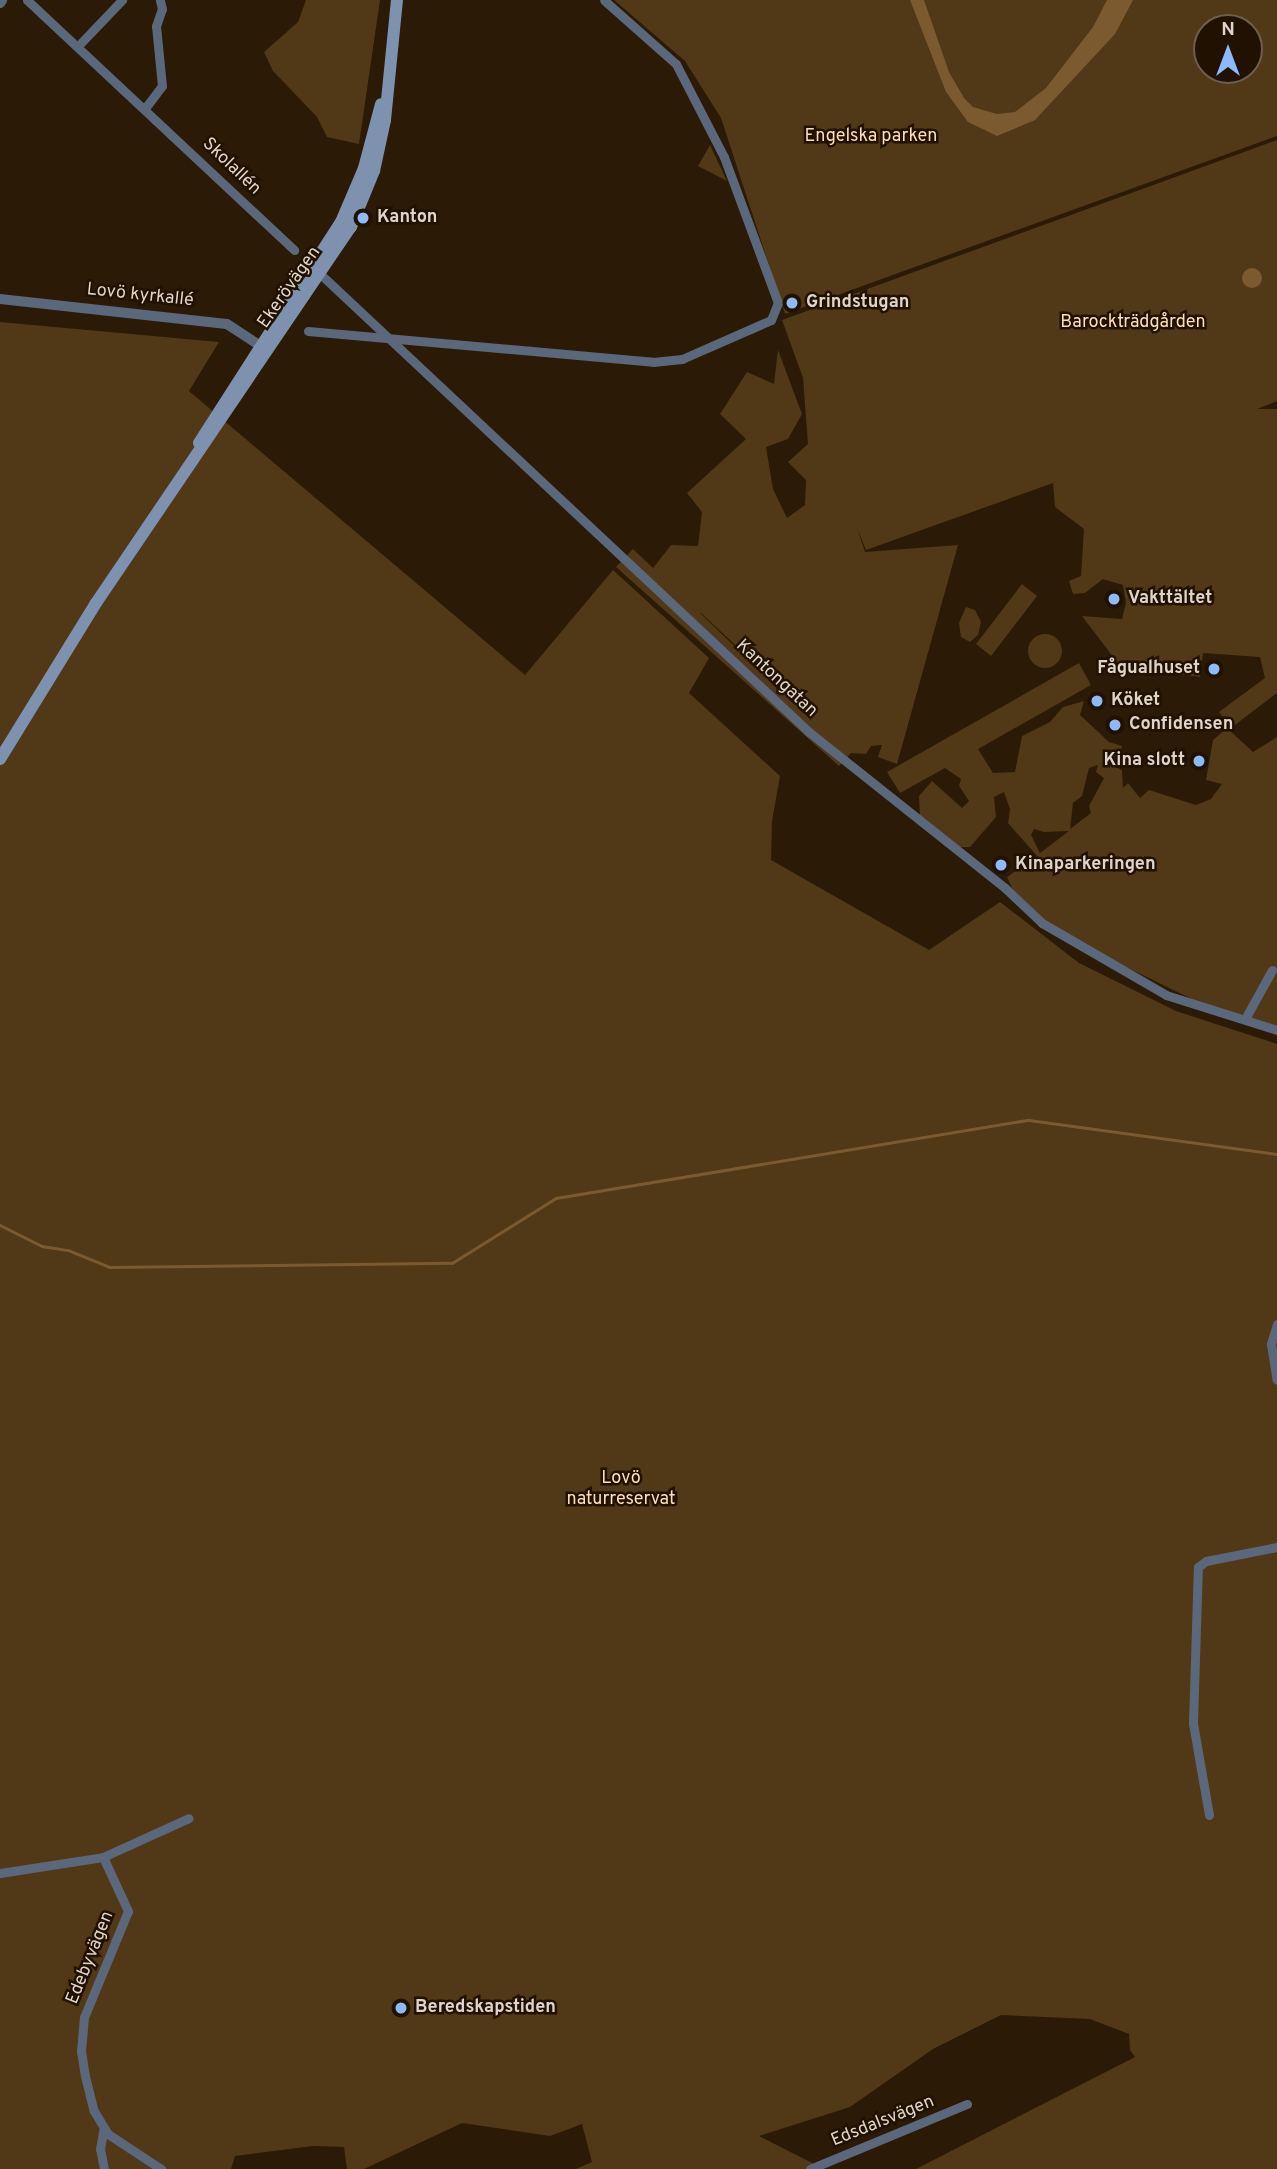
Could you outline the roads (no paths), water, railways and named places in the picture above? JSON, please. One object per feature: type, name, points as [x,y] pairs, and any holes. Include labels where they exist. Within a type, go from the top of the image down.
[{"type":"main road","name":"Ekerövägen","points":[[0,760],[33,701],[317,270],[346,212],[388,80],[397,0]]},
{"type":"street","name":"Skolallén","points":[[27,0],[146,107],[294,250]]},
{"type":"street","points":[[78,46],[112,5],[122,0]]},
{"type":"street","points":[[146,107],[162,86],[156,26],[162,9],[160,0]]},
{"type":"street","points":[[308,331],[391,336],[653,362],[682,359],[771,320],[778,303],[724,157],[676,64],[604,0]]},
{"type":"street","name":"Kantongatan","points":[[317,270],[391,336],[809,732],[1005,888],[1042,923],[1166,995],[1277,1030]]},
{"type":"street","name":"Lovö kyrkallé","points":[[0,299],[211,321],[238,328],[264,348]]},
{"type":"street","points":[[1245,1019],[1272,970]]},
{"type":"street","points":[[1277,1324],[1271,1344],[1277,1380]]},
{"type":"street","points":[[1209,1815],[1193,1723],[1198,1567],[1206,1561],[1277,1547]]},
{"type":"street","points":[[0,1873],[103,1857],[188,1818]]},
{"type":"street","name":"Edebyvägen","points":[[103,1857],[128,1905],[83,2017],[81,2051],[85,2076],[94,2111],[104,2127],[129,2151],[161,2169]]},
{"type":"street","name":"Edsdalsvägen","points":[[810,2169],[967,2104]]},
{"type":"street","points":[[104,2127],[100,2149],[104,2169]]},
{"type":"waterway","points":[[0,1225],[42,1246],[68,1250],[110,1267],[452,1263],[556,1198],[1029,1120],[1277,1154]]},
{"type":"place","name":"Kanton","points":[[363,218]]},
{"type":"place","name":"Grindstugan","points":[[792,303]]},
{"type":"place","name":"Vakttältet","points":[[1114,599]]},
{"type":"place","name":"Fågualhuset","points":[[1214,669]]},
{"type":"place","name":"Köket","points":[[1097,701]]},
{"type":"place","name":"Confidensen","points":[[1115,725]]},
{"type":"place","name":"Kina slott","points":[[1199,761]]},
{"type":"place","name":"Kinaparkeringen","points":[[1001,865]]},
{"type":"place","name":"Beredskapstiden","points":[[401,2008]]},
{"type":"park label","name":"Engelska parken","points":[[871,137]]},
{"type":"park label","name":"Barockträdgården","points":[[1133,323]]},
{"type":"park label","name":"Lovö naturreservat","points":[[621,1490]]}]
